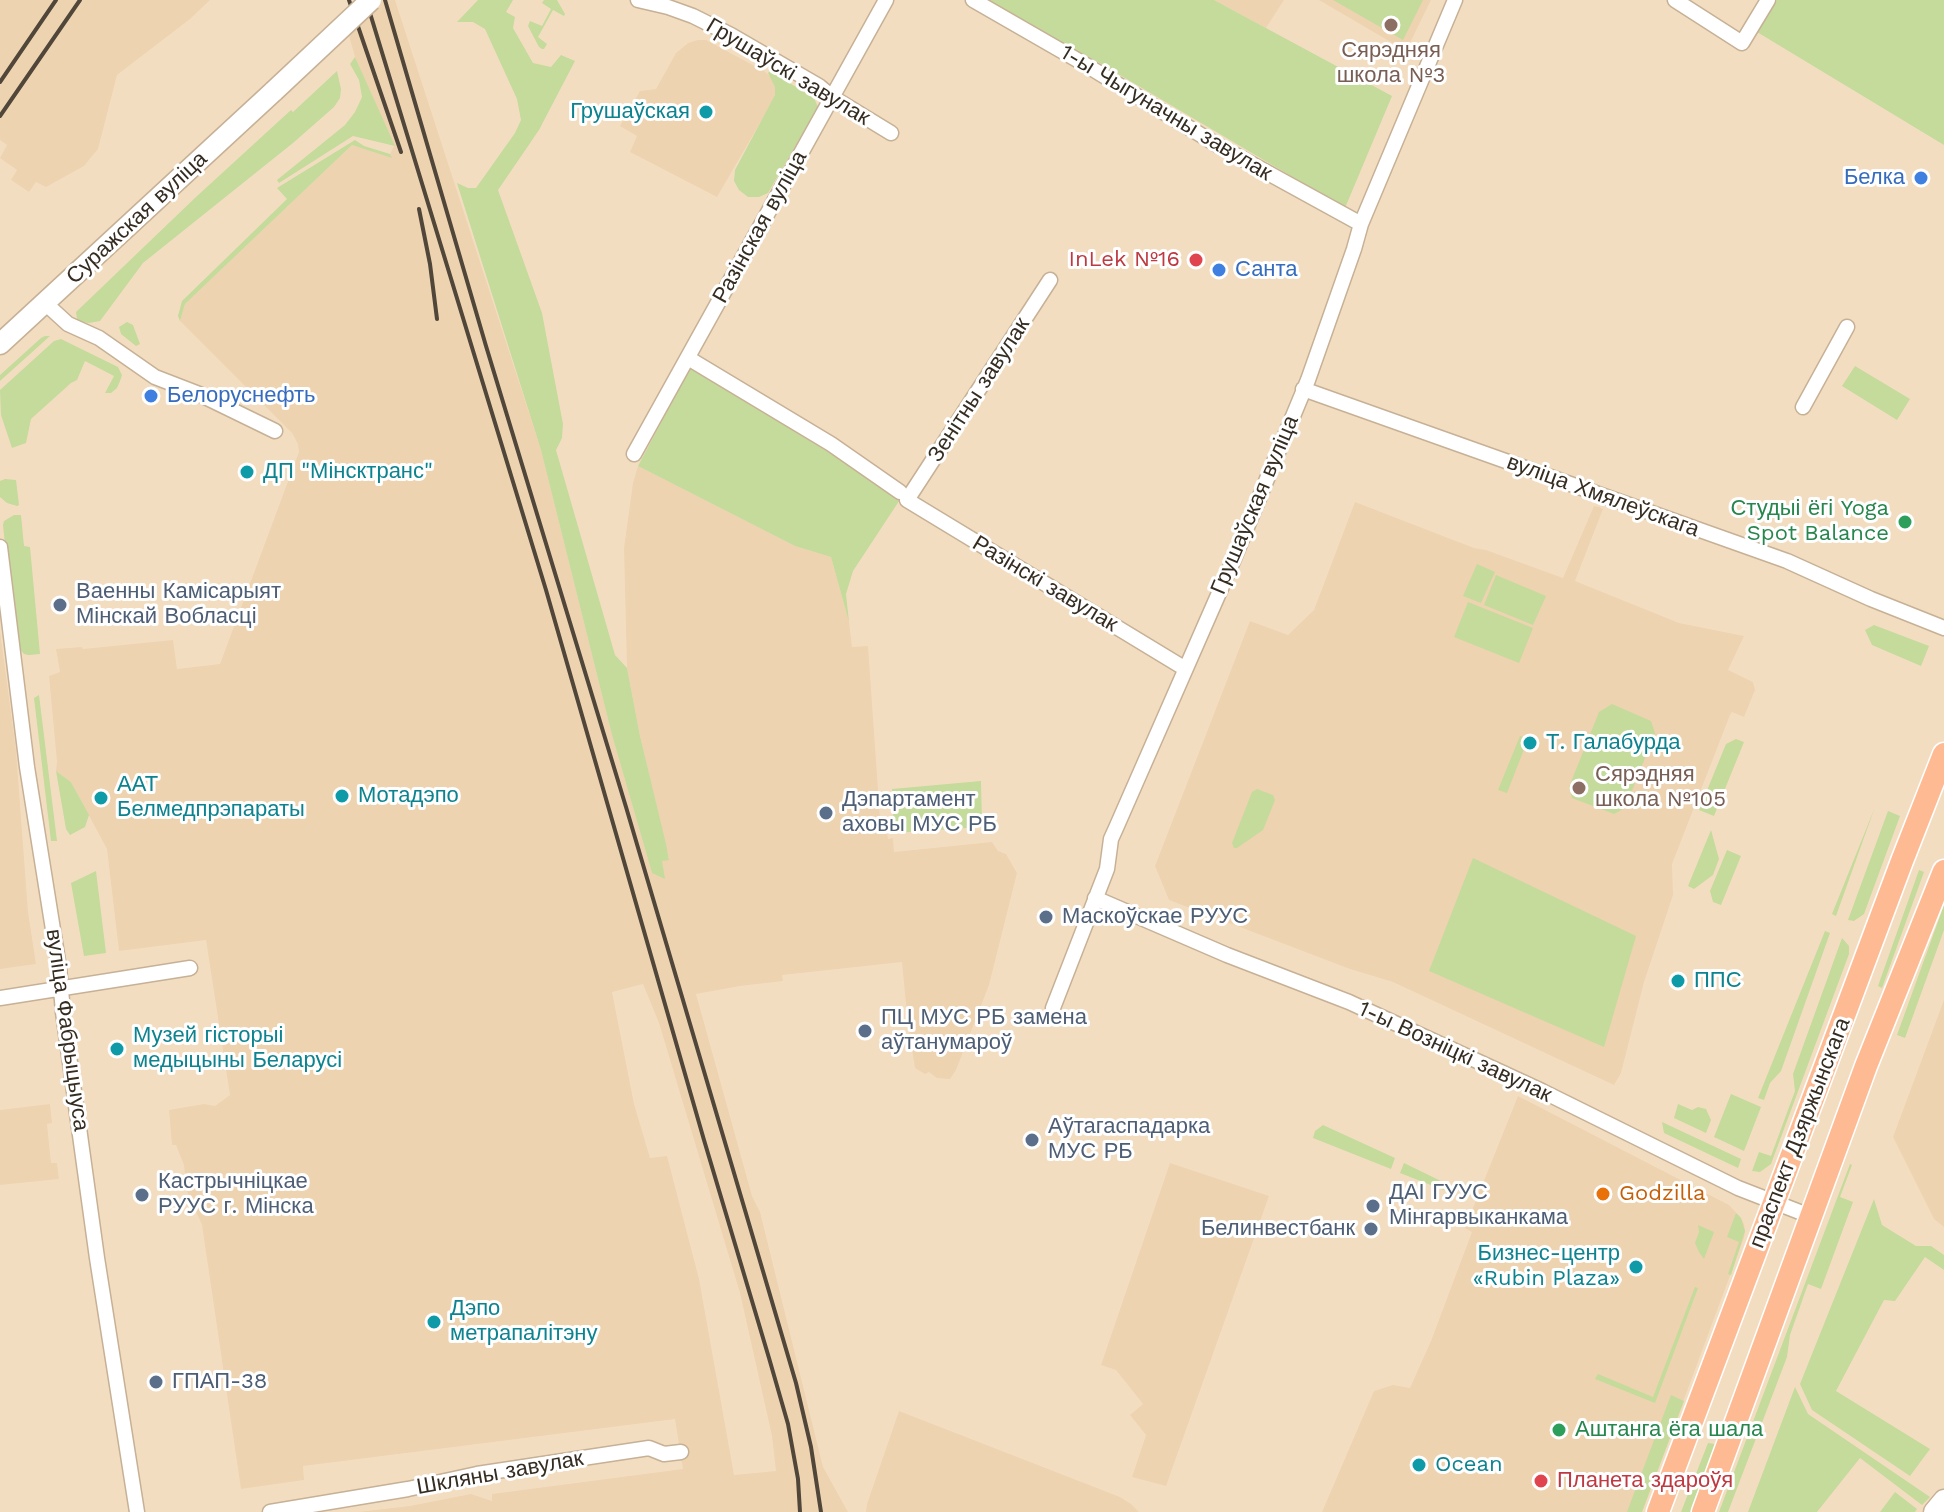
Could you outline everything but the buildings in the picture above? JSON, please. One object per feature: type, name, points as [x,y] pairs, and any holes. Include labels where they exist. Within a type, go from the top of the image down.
[{"type":"main road","name":"Суражская вуліца","points":[[0,344],[371,0]]},
{"type":"main road","name":"праспект Дзяржынскага","points":[[1658,1512],[1944,754]]},
{"type":"main road","name":"праспект Дзяржынскага","points":[[1703,1512],[1866,1066],[1944,871]]},
{"type":"main road","points":[[1934,1512],[1944,1500]]},
{"type":"street","name":"Грушаўскі завулак","points":[[638,0],[693,16],[731,35],[819,86],[891,133]]},
{"type":"street","name":"Разінская вуліца","points":[[634,454],[886,0]]},
{"type":"street","name":"1-ы Чыгуначны завулак","points":[[973,0],[1219,146],[1361,224]]},
{"type":"street","name":"Грушаўская вуліца","points":[[1053,1008],[1107,869],[1111,839],[1233,561],[1329,322],[1361,224],[1455,0]]},
{"type":"street","points":[[1675,0],[1742,43],[1768,0]]},
{"type":"street","name":"Зенітны завулак","points":[[904,496],[1050,280]]},
{"type":"street","points":[[45,303],[68,324],[99,338],[155,377],[199,394],[275,431]]},
{"type":"street","points":[[1803,407],[1847,327]]},
{"type":"street","name":"Разінскі завулак","points":[[688,358],[831,444],[904,496],[1184,668]]},
{"type":"street","name":"вуліца Хмялеўскага","points":[[1303,389],[1787,561],[1944,628]]},
{"type":"street","name":"вуліца Фабрыцыуса","points":[[0,547],[27,767],[59,967],[97,1258],[137,1512]]},
{"type":"street","name":"1-ы Возніцкі завулак","points":[[1095,898],[1340,999],[1542,1091],[1724,1181],[1810,1216]]},
{"type":"street","points":[[0,998],[190,968]]},
{"type":"street","name":"Шкляны завулак","points":[[270,1512],[477,1474],[649,1448],[664,1454],[681,1452]]},
{"type":"shaded area","points":[[0,0],[210,0],[117,75],[98,149],[84,166],[46,187],[36,182],[29,192],[11,180],[17,170],[0,158],[7,145],[0,140]]},
{"type":"shaded area","points":[[363,0],[395,0],[541,450],[612,735],[652,873],[662,861],[669,859],[627,668],[624,548],[638,466],[795,546],[831,557],[849,622],[852,647],[868,646],[881,833],[887,833],[888,839],[893,838],[894,852],[992,842],[998,851],[1006,854],[1017,873],[989,985],[950,1079],[937,1078],[915,1068],[902,962],[782,975],[783,981],[696,994],[752,1196],[760,1212],[823,1467],[848,1512],[358,1512],[471,1494],[492,1501],[492,1494],[683,1469],[675,1419],[303,1466],[304,1480],[241,1489],[202,1225],[187,1191],[184,1165],[176,1145],[172,1145],[169,1110],[204,1104],[215,1106],[230,1095],[206,940],[119,951],[107,849],[71,782],[56,771],[49,676],[60,672],[56,649],[173,640],[177,669],[220,664],[299,452],[292,433],[180,321],[185,304],[352,145],[391,157],[394,146],[355,57],[344,18]],"holes":[[[643,984],[659,1023],[740,1293],[772,1436],[776,1471],[734,1475],[699,1279],[667,1156],[650,1158],[634,1104],[612,992]]]},
{"type":"shaded area","name":"Сярэдняя школа №3","points":[[1214,0],[1284,0],[1266,28]]},
{"type":"shaded area","name":"Сярэдняя школа №3","points":[[1319,0],[1431,0],[1406,51]]},
{"type":"shaded area","points":[[706,40],[764,71],[775,86],[771,104],[717,197],[630,152],[637,136],[620,126],[640,91],[656,89],[676,53],[688,43]]},
{"type":"shaded area","points":[[1355,502],[1563,578],[1594,506],[1599,507],[1603,509],[1575,581],[1679,623],[1744,636],[1728,670],[1753,682],[1755,690],[1744,717],[1732,712],[1730,715],[1672,864],[1673,895],[1644,982],[1621,1073],[1614,1085],[1393,982],[1350,969],[1169,900],[1155,866],[1250,621],[1288,635],[1314,610]]},
{"type":"shaded area","points":[[0,631],[16,751],[28,912],[36,964],[0,969]]},
{"type":"shaded area","points":[[1944,1000],[1944,1227],[1934,1219],[1893,1137]]},
{"type":"shaded area","points":[[1518,1096],[1729,1205],[1744,1224],[1744,1238],[1642,1512],[1322,1512],[1374,1391],[1393,1385],[1410,1388],[1472,1232],[1465,1228]]},
{"type":"shaded area","points":[[50,1104],[52,1123],[47,1124],[51,1163],[57,1163],[59,1179],[0,1185],[0,1110]]},
{"type":"shaded area","points":[[1170,1163],[1269,1196],[1166,1486],[1132,1477],[1146,1435],[1130,1415],[1143,1404],[1116,1370],[1101,1365]]},
{"type":"shaded area","points":[[899,1411],[1120,1497],[1139,1512],[866,1512]]},
{"type":"green space","points":[[478,0],[513,0],[506,12],[515,17],[513,28],[533,63],[551,67],[561,55],[575,61],[539,130],[498,190],[542,313],[563,424],[562,438],[556,450],[615,655],[627,668],[669,860],[662,861],[665,879],[652,873],[612,735],[541,450],[457,183],[476,188],[521,120],[517,99],[485,29],[473,22],[457,22]]},
{"type":"green space","points":[[544,0],[557,0],[565,14],[553,10],[538,37],[547,44],[542,49],[528,26],[530,21],[542,26],[551,9],[542,3]]},
{"type":"green space","points":[[986,0],[1214,0],[1392,96],[1345,208],[1103,65]]},
{"type":"green space","name":"Сярэдняя школа №3","points":[[1333,0],[1423,0],[1403,40]]},
{"type":"green space","points":[[1777,0],[1944,0],[1944,145],[1757,32]]},
{"type":"green space","points":[[355,57],[395,146],[353,136],[279,183],[277,180],[345,125],[355,112],[362,97],[359,80],[350,64]]},
{"type":"green space","points":[[337,71],[341,89],[334,107],[143,263],[100,321],[89,323],[77,319],[76,312],[196,197]]},
{"type":"green space","points":[[770,71],[814,98],[818,107],[768,193],[748,197],[734,181],[735,170],[775,95]]},
{"type":"green space","points":[[355,140],[390,154],[392,158],[352,145],[185,304],[180,321],[178,316],[182,301],[287,199],[277,188]]},
{"type":"green space","points":[[127,322],[133,325],[140,344],[136,346],[121,334],[119,327]]},
{"type":"green space","points":[[45,336],[50,336],[0,381],[0,375]]},
{"type":"green space","points":[[61,339],[118,367],[122,375],[117,388],[105,393],[114,376],[85,361],[77,380],[31,419],[26,443],[12,448],[1,415],[0,390],[54,341]]},
{"type":"green space","points":[[691,366],[898,496],[905,492],[853,571],[846,594],[849,622],[831,557],[795,546],[638,466]]},
{"type":"green space","points":[[1855,366],[1910,399],[1897,420],[1842,386]]},
{"type":"green space","points":[[16,480],[17,506],[0,497],[0,481]]},
{"type":"green space","points":[[14,515],[21,515],[24,546],[30,547],[40,654],[24,654],[15,643],[3,525]]},
{"type":"green space","points":[[1477,564],[1495,572],[1481,603],[1463,596]]},
{"type":"green space","points":[[1496,575],[1546,596],[1533,625],[1484,605]]},
{"type":"green space","points":[[1468,602],[1533,628],[1519,663],[1454,637]]},
{"type":"green space","points":[[1874,625],[1929,646],[1921,666],[1872,645],[1865,630]]},
{"type":"green space","points":[[39,695],[57,841],[51,841],[34,698]]},
{"type":"green space","points":[[1612,704],[1651,721],[1655,733],[1625,808],[1614,814],[1572,798],[1569,787],[1599,712]]},
{"type":"green space","points":[[1520,736],[1528,739],[1507,793],[1498,790]]},
{"type":"green space","points":[[1736,739],[1744,742],[1714,816],[1699,810],[1726,744]]},
{"type":"green space","points":[[56,771],[71,782],[89,815],[85,827],[70,835],[66,829]]},
{"type":"green space","points":[[981,781],[982,827],[894,833],[892,789]]},
{"type":"green space","points":[[1257,789],[1273,795],[1275,800],[1263,830],[1234,848],[1232,843],[1252,792]]},
{"type":"green space","points":[[1875,807],[1836,916],[1832,914]]},
{"type":"green space","points":[[1888,811],[1900,816],[1864,914],[1854,921],[1848,920]]},
{"type":"green space","points":[[1711,830],[1719,859],[1713,875],[1694,889],[1688,886]]},
{"type":"green space","points":[[1727,850],[1741,856],[1721,905],[1713,902],[1710,891]]},
{"type":"green space","points":[[1473,858],[1636,936],[1604,1047],[1429,971]]},
{"type":"green space","points":[[1919,870],[1924,872],[1882,988],[1878,986]]},
{"type":"green space","points":[[96,871],[106,953],[84,956],[71,883]]},
{"type":"green space","points":[[1944,905],[1944,930],[1905,1038],[1897,1035]]},
{"type":"green space","points":[[1825,931],[1830,933],[1781,1071],[1770,1083],[1764,1100],[1758,1098]]},
{"type":"green space","points":[[1842,938],[1849,946],[1849,954],[1771,1164],[1760,1172],[1752,1171],[1759,1152],[1771,1156],[1795,1091],[1793,1074]]},
{"type":"green space","points":[[1731,1094],[1761,1107],[1744,1151],[1714,1137]]},
{"type":"green space","points":[[1678,1104],[1692,1110],[1698,1107],[1706,1109],[1711,1120],[1706,1133],[1674,1118]]},
{"type":"green space","points":[[1662,1122],[1741,1159],[1738,1168],[1664,1133]]},
{"type":"green space","points":[[1323,1125],[1395,1158],[1391,1169],[1313,1138],[1315,1131]]},
{"type":"green space","points":[[1404,1163],[1445,1183],[1448,1187],[1446,1191],[1400,1173]]},
{"type":"green space","points":[[1850,1164],[1840,1197],[1853,1202],[1821,1289],[1808,1284],[1790,1335],[1787,1357],[1728,1512],[1719,1512]]},
{"type":"green space","points":[[1874,1199],[1882,1225],[1916,1246],[1931,1246],[1944,1255],[1944,1270],[1925,1257],[1895,1301],[1884,1300],[1836,1391],[1930,1449],[1910,1476],[1812,1410],[1800,1384]]},
{"type":"green space","points":[[1736,1213],[1745,1231],[1731,1275],[1728,1274],[1739,1242],[1727,1237]]},
{"type":"green space","points":[[1698,1225],[1714,1232],[1704,1259],[1695,1243]]},
{"type":"green space","points":[[1695,1287],[1698,1288],[1655,1403],[1595,1379],[1598,1374],[1653,1397]]},
{"type":"green space","points":[[1795,1387],[1808,1414],[1930,1497],[1922,1505],[1860,1458],[1817,1512],[1748,1512]]},
{"type":"green space","points":[[1671,1395],[1684,1401],[1642,1512],[1627,1512]]},
{"type":"green space","points":[[1708,1443],[1715,1444],[1690,1512],[1681,1512]]},
{"type":"green space","points":[[1895,1492],[1917,1509],[1915,1512],[1880,1512]]},
{"type":"railway","points":[[0,82],[56,0]]},
{"type":"railway","points":[[0,116],[80,0]]},
{"type":"railway","points":[[349,0],[401,152]]},
{"type":"railway","points":[[366,0],[546,590],[788,1424],[798,1479],[800,1512]]},
{"type":"railway","points":[[385,0],[796,1383],[811,1447],[821,1512]]},
{"type":"railway","points":[[419,209],[437,319]]},
{"type":"place","name":"Сярэдняя школа №3","points":[[1391,25]]},
{"type":"place","name":"Грушаўская","points":[[706,112]]},
{"type":"place","name":"Белка","points":[[1921,178]]},
{"type":"place","name":"InLek №16","points":[[1196,260]]},
{"type":"place","name":"Санта","points":[[1219,270]]},
{"type":"place","name":"Белоруснефть","points":[[151,396]]},
{"type":"place","name":"ДП \"Мінсктранс\"","points":[[247,472]]},
{"type":"place","name":"Студыі ёгі Yoga Spot Balance","points":[[1905,522]]},
{"type":"place","name":"Ваенны Камісарыят Мінскай Вобласці","points":[[60,605]]},
{"type":"place","name":"Т. Галабурда","points":[[1530,743]]},
{"type":"place","name":"Сярэдняя школа №105","points":[[1579,788]]},
{"type":"place","name":"Мотадэпо","points":[[342,796]]},
{"type":"place","name":"ААТ Белмедпрэпараты","points":[[101,798]]},
{"type":"place","name":"Дэпартамент аховы МУС РБ","points":[[826,813]]},
{"type":"place","name":"Маскоўскае РУУС","points":[[1046,917]]},
{"type":"place","name":"ППС","points":[[1678,981]]},
{"type":"place","name":"ПЦ МУС РБ замена аўтанумароў","points":[[865,1031]]},
{"type":"place","name":"Музей гісторыі медыцыны Беларусі","points":[[117,1049]]},
{"type":"place","name":"Аўтагаспадарка МУС РБ","points":[[1032,1140]]},
{"type":"place","name":"Godzilla","points":[[1603,1194]]},
{"type":"place","name":"Кастрычніцкае РУУС г. Мінска","points":[[142,1195]]},
{"type":"place","name":"ДАІ ГУУС Мінгарвыканкама","points":[[1373,1206]]},
{"type":"place","name":"Белинвестбанк","points":[[1371,1229]]},
{"type":"place","name":"Бизнес-центр «Rubin Plaza»","points":[[1636,1267]]},
{"type":"place","name":"Дэпо метрапалітэну","points":[[434,1322]]},
{"type":"place","name":"ГПАП-38","points":[[156,1382]]},
{"type":"place","name":"Аштанга ёга шала","points":[[1559,1430]]},
{"type":"place","name":"Ocean","points":[[1419,1465]]},
{"type":"place","name":"Планета здароўя","points":[[1541,1481]]}]
